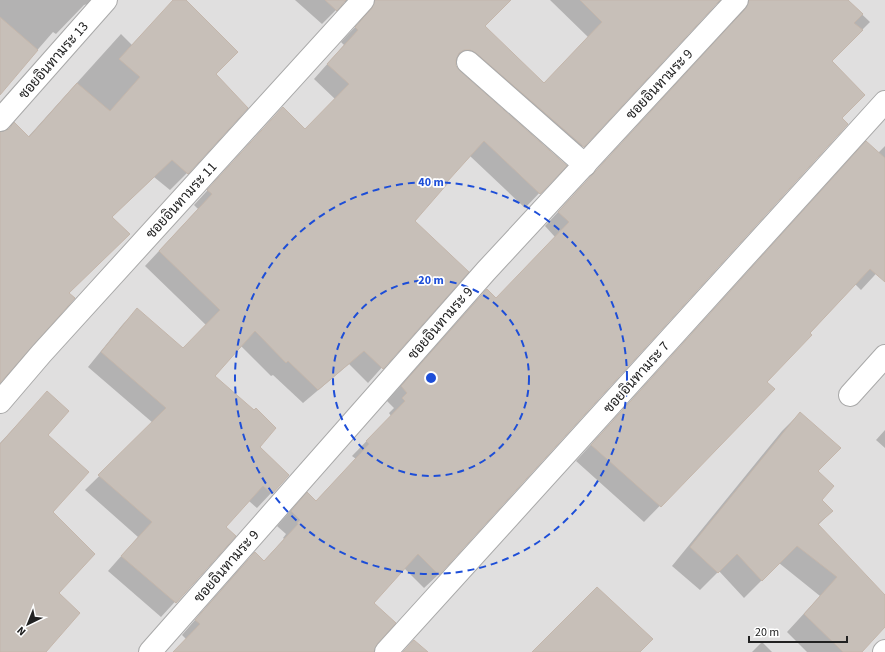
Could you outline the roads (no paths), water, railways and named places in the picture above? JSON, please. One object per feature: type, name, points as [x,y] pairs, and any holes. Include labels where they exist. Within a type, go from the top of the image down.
[{"type":"street","name":"ซอยอินทามระ 13","points":[[0,120],[106,0]]},
{"type":"street","name":"ซอยอินทามระ 11","points":[[0,402],[41,354],[364,0]]},
{"type":"street","name":"ซอยอินทามระ 9","points":[[150,652],[486,271],[737,0]]},
{"type":"street","points":[[468,62],[584,165]]},
{"type":"street","name":"ซอยอินทามระ 7","points":[[386,652],[885,102]]},
{"type":"street","points":[[850,395],[885,356]]}]
